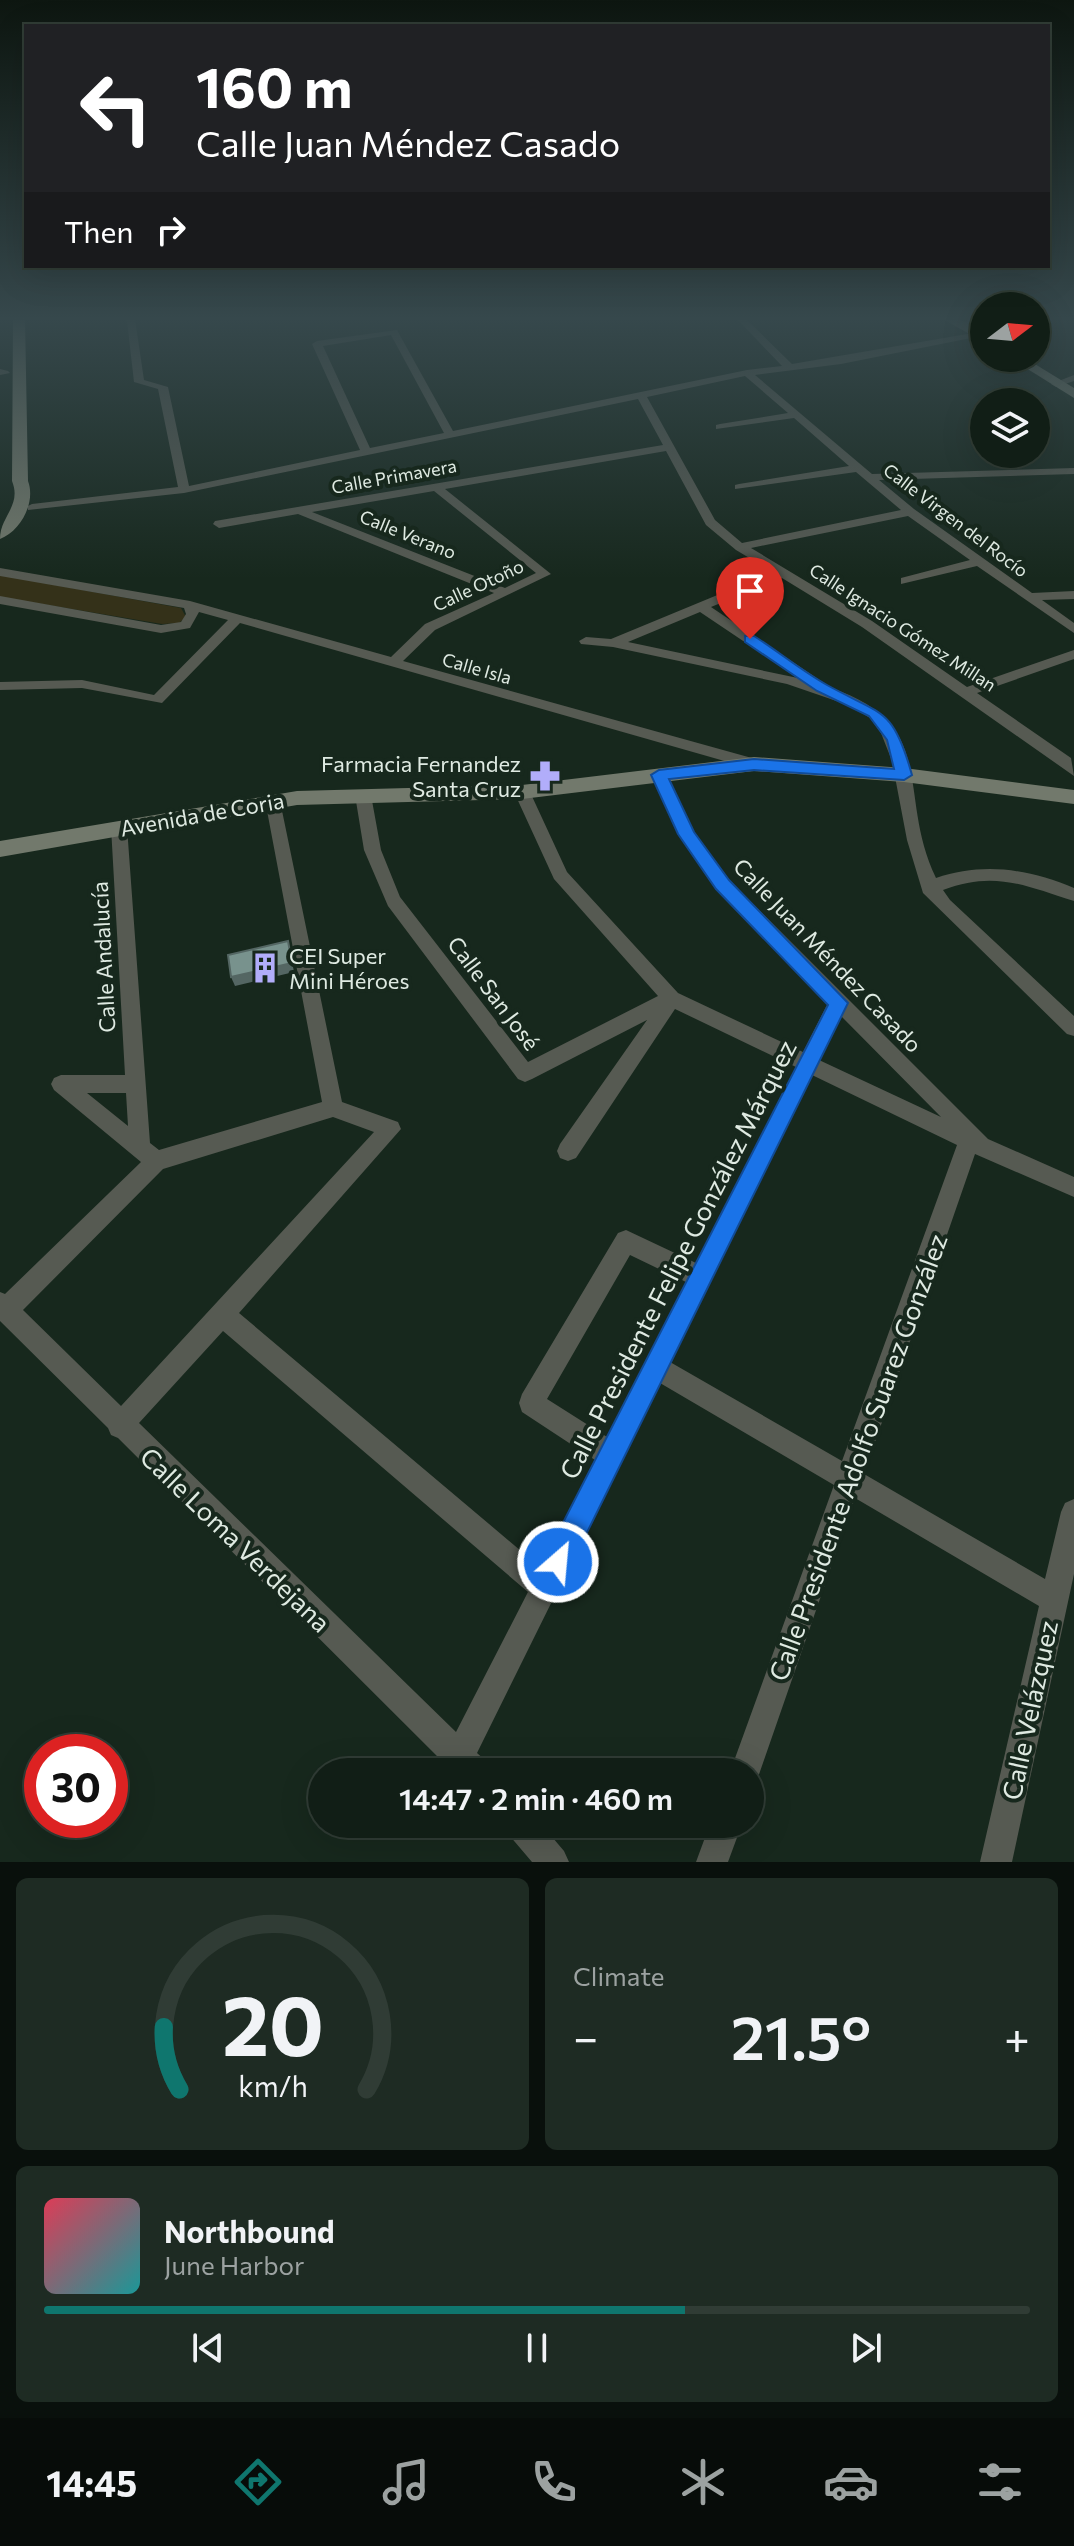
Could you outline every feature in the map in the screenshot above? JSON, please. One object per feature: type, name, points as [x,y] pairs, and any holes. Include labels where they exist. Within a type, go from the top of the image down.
[{"type":"main road","points":[[0,534],[17,517],[23,505],[20,405]]},
{"type":"main road","points":[[0,510],[20,481]]},
{"type":"main road","name":"Avenida de Coria","points":[[0,849],[273,800],[522,792],[754,764],[904,775],[1074,797]]},
{"type":"street","points":[[167,405],[184,490]]},
{"type":"street","points":[[345,405],[366,451]]},
{"type":"street","points":[[434,405],[449,433]]},
{"type":"street","points":[[32,508],[184,490],[449,433],[600,405]]},
{"type":"street","name":"Calle Ignacio Gómez Millan","points":[[646,405],[710,522],[740,547],[966,692],[1066,762],[1074,771]]},
{"type":"street","name":"Calle Virgen del Rocío","points":[[784,405],[910,512],[1074,629]]},
{"type":"street","points":[[720,427],[796,415]]},
{"type":"street","name":"Calle Primavera","points":[[219,524],[669,447]]},
{"type":"street","points":[[739,487],[863,472],[1074,471]]},
{"type":"street","name":"Calle Otoño","points":[[393,663],[430,627],[545,574],[436,487]]},
{"type":"street","name":"Calle Verano","points":[[299,511],[504,592]]},
{"type":"street","points":[[740,547],[910,512]]},
{"type":"street","points":[[906,581],[978,562]]},
{"type":"street","name":"Calle Isla","points":[[0,572],[190,605],[754,764]]},
{"type":"street","points":[[613,643],[782,573]]},
{"type":"street","points":[[1028,597],[1074,595]]},
{"type":"street","points":[[1,601],[161,629],[214,642]]},
{"type":"street","points":[[185,625],[193,614],[190,605]]},
{"type":"street","points":[[701,606],[822,688],[874,713],[894,740],[904,775],[920,867],[929,888],[1074,1028]]},
{"type":"street","points":[[161,629],[238,618]]},
{"type":"street","points":[[0,686],[82,684],[157,700],[238,618]]},
{"type":"street","points":[[586,641],[613,643],[822,688]]},
{"type":"street","points":[[966,692],[1074,654]]},
{"type":"street","name":"Calle Juan Méndez Casado","points":[[659,775],[687,834],[722,884],[978,1145]]},
{"type":"street","points":[[522,792],[560,875],[671,998],[978,1145],[1074,1187]]},
{"type":"street","name":"Calle San José","points":[[363,795],[366,833],[382,880],[525,1073],[671,998]]},
{"type":"street","points":[[273,800],[333,1108]]},
{"type":"street","name":"Calle Andalucía","points":[[119,827],[135,1084],[148,1155]]},
{"type":"street","points":[[929,888],[953,877],[1002,874],[1034,879],[1074,895]]},
{"type":"street","points":[[568,1151],[671,998]]},
{"type":"street","name":"Calle Presidente Felipe González Márquez","points":[[471,1758],[544,1588],[838,1003]]},
{"type":"street","points":[[135,1084],[61,1084],[148,1155]]},
{"type":"street","points":[[3,1307],[148,1155],[333,1108],[391,1129],[120,1426]]},
{"type":"street","name":"Calle Presidente Adolfo Suarez González","points":[[750,1758],[851,1479],[978,1145]]},
{"type":"street","points":[[612,1456],[531,1403],[626,1241],[701,1277]]},
{"type":"street","name":"Calle Loma Verdejana","points":[[3,1307],[120,1426],[462,1758]]},
{"type":"street","points":[[223,1315],[544,1588]]},
{"type":"street","points":[[656,1367],[1053,1599]]},
{"type":"street","name":"Calle Velázquez","points":[[996,1862],[1074,1512]]},
{"type":"street","points":[[532,1838],[553,1862]]},
{"type":"street","points":[[712,1862],[721,1838]]},
{"type":"shaded area","points":[[0,575],[181,608],[186,617],[179,623],[162,624],[0,597]]},
{"type":"building","points":[[288,941],[292,963],[231,977],[228,955]]},
{"type":"place","name":"Farmacia Fernandez Santa Cruz","points":[[545,776]]},
{"type":"place","name":"CEI Super Mini Héroes","points":[[265,968]]},
{"type":"route","points":[[558,1562],[838,1003],[722,884],[687,834],[659,775],[754,764],[904,775],[894,740],[874,713],[822,688],[750,639]]}]
